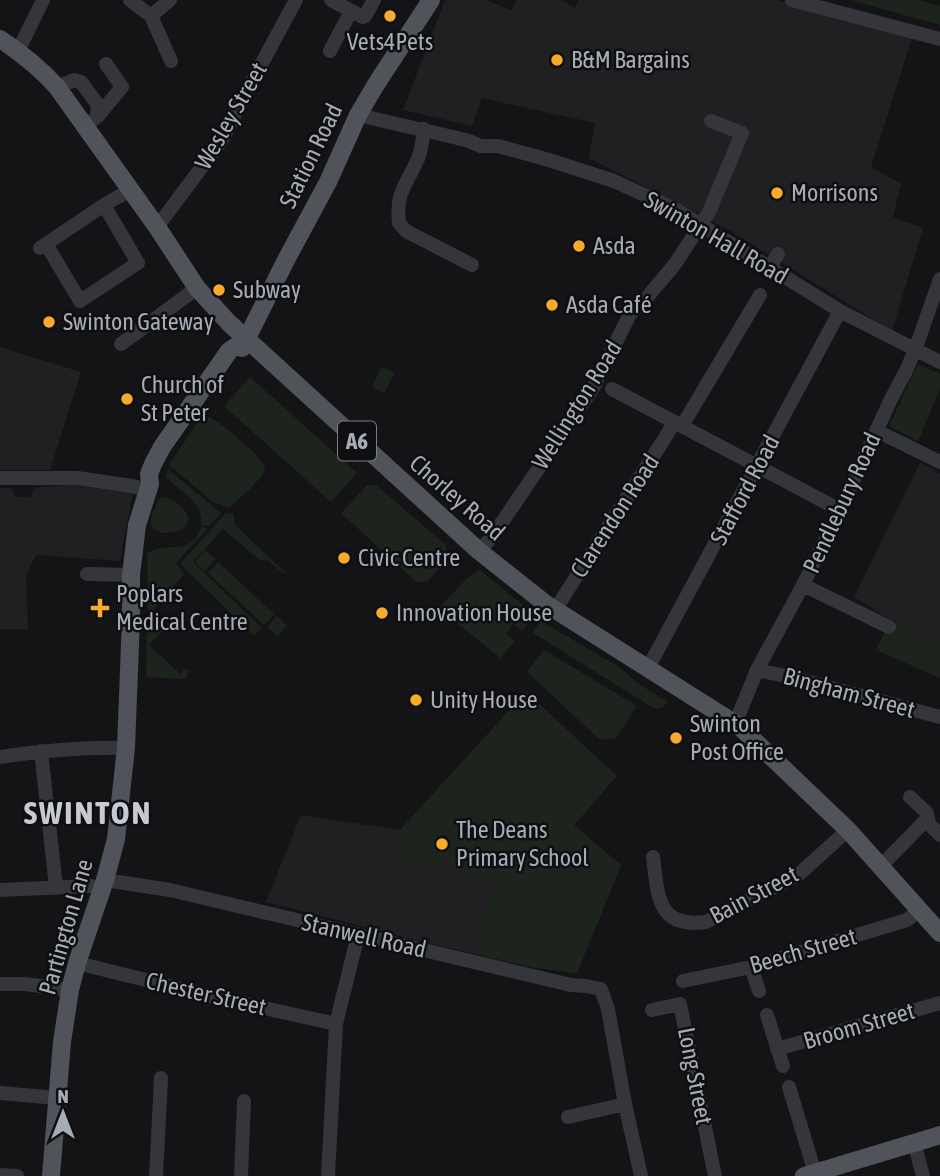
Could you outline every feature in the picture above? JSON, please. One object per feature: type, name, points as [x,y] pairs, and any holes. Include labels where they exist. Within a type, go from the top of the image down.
[{"type":"main road","name":"Station Road","points":[[246,339],[328,182],[358,115],[431,0]]},
{"type":"main road","name":"Chorley Road","points":[[0,39],[46,74],[91,122],[130,190],[197,288],[246,339],[479,551],[555,610],[735,724],[848,830],[940,933]]},
{"type":"main road","name":"Partington Lane","points":[[51,1176],[62,1042],[70,990],[117,839],[126,748],[131,576],[137,525],[149,487],[149,474],[162,447],[229,351],[246,339]]},
{"type":"main road","points":[[810,1174],[940,1135]]},
{"type":"street","points":[[18,51],[43,0]]},
{"type":"street","points":[[130,0],[151,16],[171,61]]},
{"type":"street","points":[[151,16],[170,0]]},
{"type":"street","name":"Wesley Street","points":[[157,227],[222,141],[296,0]]},
{"type":"street","points":[[331,0],[365,16],[374,0]]},
{"type":"street","points":[[792,0],[940,39]]},
{"type":"street","points":[[330,51],[357,14]]},
{"type":"street","points":[[91,122],[121,87],[106,64]]},
{"type":"street","name":"Swinton Hall Road","points":[[358,115],[424,129],[481,146],[498,146],[614,181],[675,209],[767,279],[840,311],[940,362]]},
{"type":"street","name":"Wellington Road","points":[[479,551],[492,537],[593,388],[630,314],[675,264],[709,212],[742,132],[711,121]]},
{"type":"street","points":[[424,129],[421,151],[402,188],[398,202],[399,223],[406,231],[472,265]]},
{"type":"street","points":[[104,205],[138,263],[80,301],[43,246],[104,205],[130,190]]},
{"type":"street","name":"Clarendon Road","points":[[555,610],[678,424],[767,279],[778,254]]},
{"type":"street","name":"Pendlebury Road","points":[[735,724],[757,670],[840,510],[915,349],[940,279]]},
{"type":"street","points":[[121,344],[197,288]]},
{"type":"street","name":"Stafford Road","points":[[648,668],[840,311]]},
{"type":"street","points":[[612,389],[840,510]]},
{"type":"street","points":[[877,431],[940,461]]},
{"type":"street","points":[[0,478],[77,478],[149,487]]},
{"type":"street","points":[[87,573],[131,576]]},
{"type":"street","points":[[803,585],[889,627]]},
{"type":"street","name":"Bingham Street","points":[[757,670],[940,717]]},
{"type":"street","points":[[0,757],[91,747],[126,748]]},
{"type":"street","points":[[41,751],[56,887]]},
{"type":"street","points":[[910,797],[927,813],[929,824],[940,835]]},
{"type":"street","points":[[880,867],[927,820]]},
{"type":"street","name":"Bain Street","points":[[653,857],[660,903],[671,918],[694,924],[706,922],[798,875],[848,830]]},
{"type":"street","name":"Stanwell Road","points":[[0,890],[104,885],[170,890],[571,985],[601,989],[608,1009],[625,1104]]},
{"type":"street","name":"Beech Street","points":[[683,981],[751,967],[907,920],[919,910]]},
{"type":"street","points":[[328,1176],[336,1024],[358,935]]},
{"type":"street","name":"Chester Street","points":[[77,963],[336,1024]]},
{"type":"street","points":[[751,967],[759,990]]},
{"type":"street","points":[[0,984],[25,984],[70,990]]},
{"type":"street","name":"Broom Street","points":[[777,1049],[940,1003]]},
{"type":"street","name":"Long Street","points":[[652,1010],[680,1004],[715,1176]]},
{"type":"street","points":[[767,1015],[783,1066]]},
{"type":"street","points":[[156,1176],[160,1078]]},
{"type":"street","points":[[789,1087],[810,1174]]},
{"type":"street","points":[[0,1093],[57,1098]]},
{"type":"street","points":[[241,1176],[244,1101]]},
{"type":"street","points":[[568,1117],[625,1104],[640,1176]]},
{"type":"street","points":[[914,1142],[923,1176]]},
{"type":"street","points":[[0,1175],[17,1176]]},
{"type":"shaded area","points":[[445,0],[486,0],[511,10],[517,0],[561,0],[575,8],[579,0],[778,0],[913,35],[871,167],[901,184],[893,217],[923,228],[892,331],[729,230],[589,158],[595,123],[482,98],[472,126],[403,110]]},
{"type":"shaded area","points":[[851,0],[920,0],[940,6],[940,25]]},
{"type":"shaded area","points":[[0,347],[81,372],[50,470],[0,470]]},
{"type":"shaded area","points":[[918,364],[940,374],[940,389],[918,441],[889,426]]},
{"type":"shaded area","points":[[382,367],[395,373],[384,393],[372,387]]},
{"type":"shaded area","points":[[250,377],[357,473],[331,502],[224,406]]},
{"type":"shaded area","points":[[205,415],[240,439],[258,457],[265,469],[251,488],[228,507],[213,502],[169,465]]},
{"type":"shaded area","points":[[920,463],[940,473],[940,644],[891,620],[854,597]]},
{"type":"shaded area","points":[[168,469],[221,513],[209,526],[201,525],[201,517],[195,503],[166,477]]},
{"type":"shaded area","points":[[72,485],[133,493],[120,561],[36,555],[26,575],[28,629],[0,629],[0,488],[10,488],[15,497],[30,497],[38,487]]},
{"type":"shaded area","points":[[367,485],[376,485],[446,545],[446,562],[427,582],[416,582],[341,513]]},
{"type":"shaded area","points":[[162,497],[173,500],[182,507],[188,523],[184,528],[169,533],[155,530],[151,525],[153,512]]},
{"type":"shaded area","points":[[233,513],[235,525],[286,573],[267,560],[261,561],[223,529],[193,562],[262,628],[254,636],[180,564],[225,514]]},
{"type":"shaded area","points":[[201,527],[208,528],[176,563],[184,574],[148,616],[147,553],[155,549],[185,545],[197,536]]},
{"type":"shaded area","points":[[205,550],[216,559],[205,571],[195,562]]},
{"type":"shaded area","points":[[218,562],[274,614],[264,625],[208,573]]},
{"type":"shaded area","points":[[480,570],[535,615],[522,631],[513,624],[506,634],[515,641],[500,658],[439,608],[467,578]]},
{"type":"shaded area","points":[[277,616],[287,626],[277,636],[267,627]]},
{"type":"shaded area","points":[[151,617],[164,629],[149,645],[180,674],[185,668],[189,672],[186,679],[146,677],[147,622]]},
{"type":"shaded area","points":[[891,620],[940,644],[940,678],[876,650]]},
{"type":"shaded area","points":[[541,621],[617,666],[668,702],[655,709],[533,633]]},
{"type":"shaded area","points":[[544,650],[637,706],[616,738],[600,740],[527,672]]},
{"type":"shaded area","name":"The Deans Primary School","points":[[526,692],[617,776],[574,825],[621,865],[577,973],[536,968],[266,902],[301,815],[400,830]]},
{"type":"shaded area","name":"The Deans Primary School","points":[[526,692],[617,776],[574,825],[621,865],[577,973],[536,968],[475,954],[499,858],[448,845],[442,870],[394,855],[400,830]]},
{"type":"shaded area","points":[[449,849],[497,860],[492,882],[445,868]]},
{"type":"place","name":"Vets4Pets","points":[[390,16]]},
{"type":"place","name":"B&M Bargains","points":[[557,60]]},
{"type":"place","name":"Morrisons","points":[[777,193]]},
{"type":"place","name":"Asda","points":[[579,246]]},
{"type":"place","name":"Subway","points":[[219,290]]},
{"type":"place","name":"Asda Café","points":[[552,305]]},
{"type":"place","name":"Swinton Gateway","points":[[49,322]]},
{"type":"place","name":"Church of St Peter","points":[[127,399]]},
{"type":"place","name":"Civic Centre","points":[[344,558]]},
{"type":"place","name":"Poplars Medical Centre","points":[[100,608]]},
{"type":"place","name":"Innovation House","points":[[382,613]]},
{"type":"place","name":"Unity House","points":[[416,700]]},
{"type":"place","name":"Swinton Post Office","points":[[676,738]]},
{"type":"place","name":"The Deans Primary School","points":[[442,844]]},
{"type":"district","name":"SWINTON","points":[[88,813]]}]
